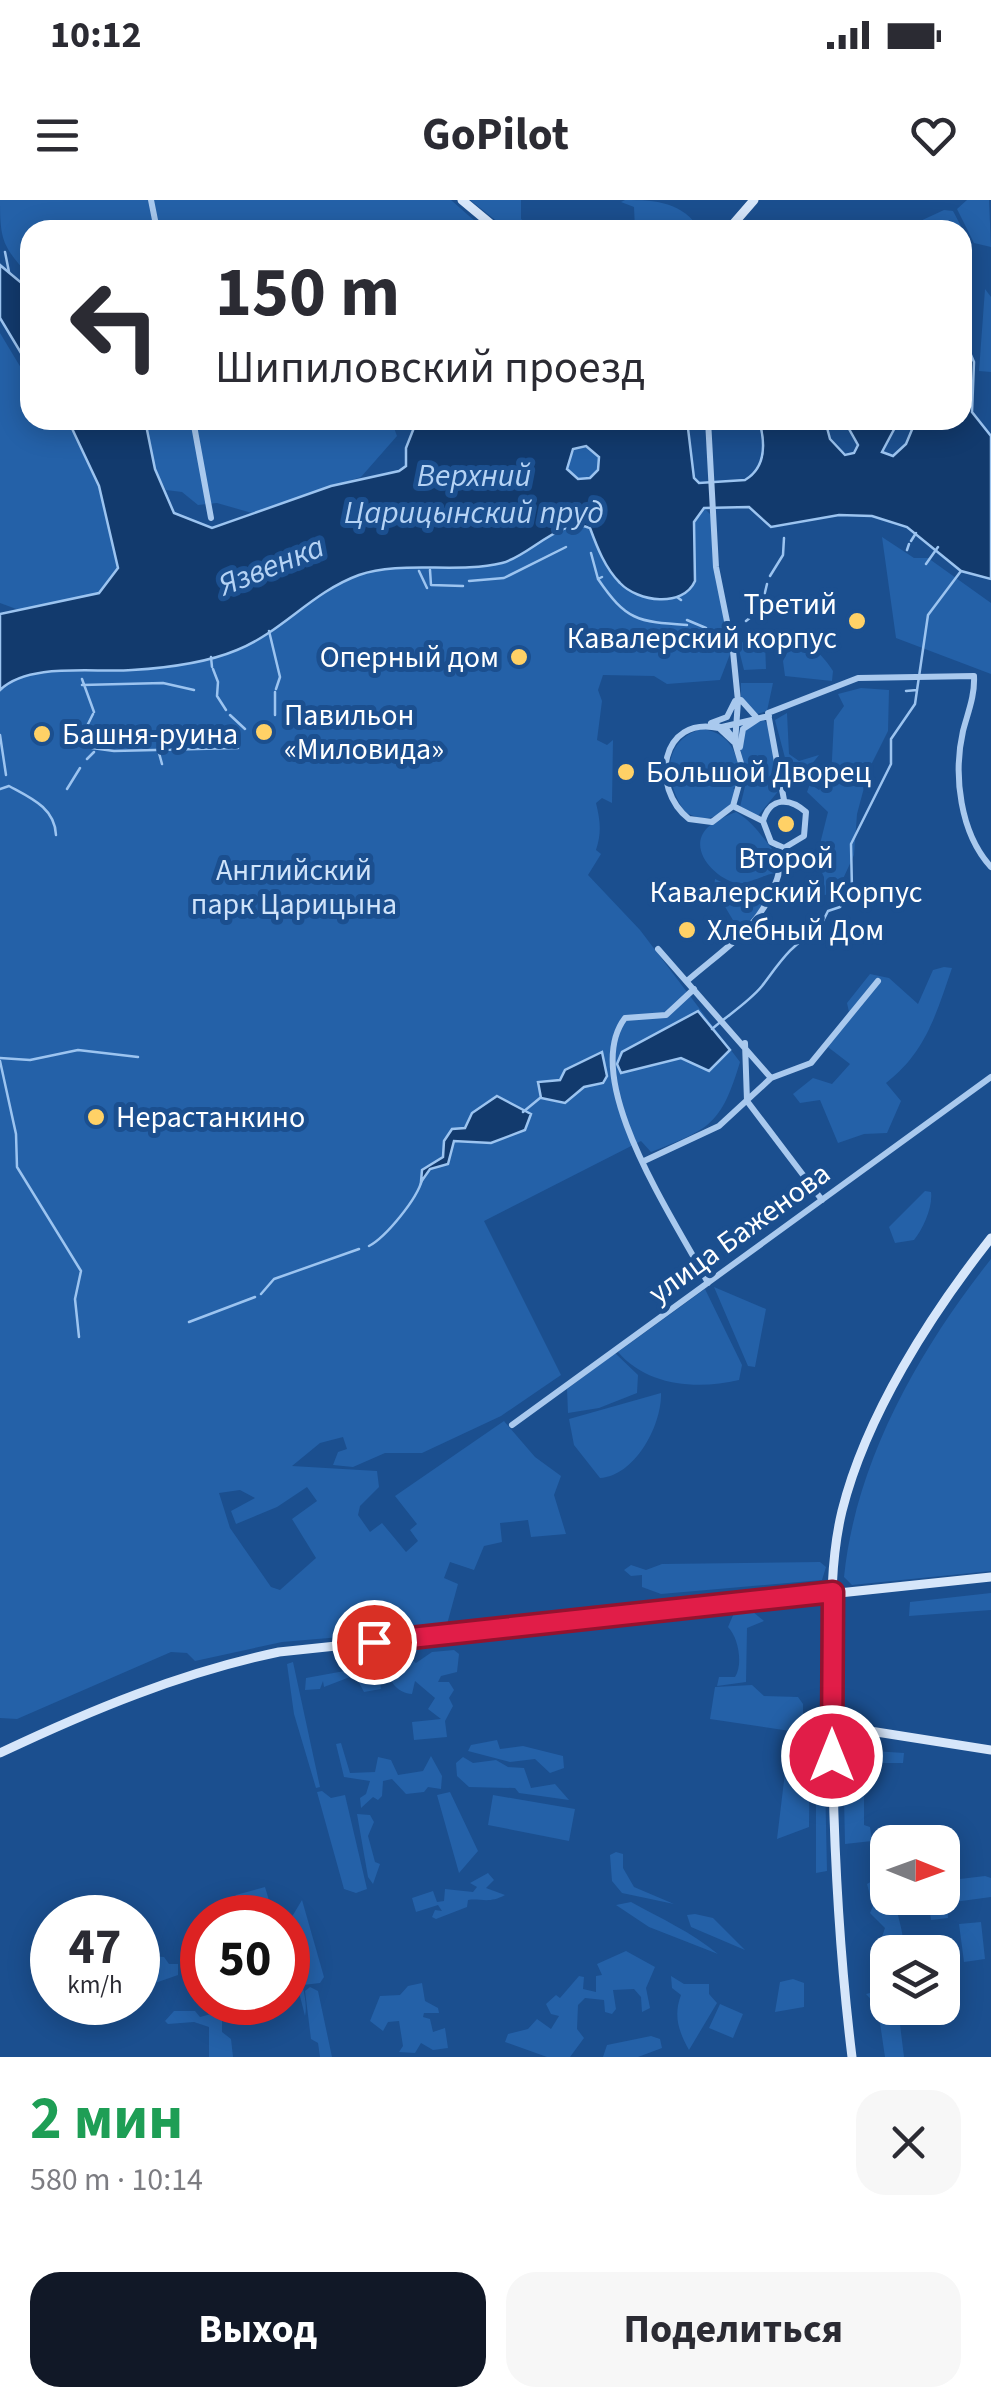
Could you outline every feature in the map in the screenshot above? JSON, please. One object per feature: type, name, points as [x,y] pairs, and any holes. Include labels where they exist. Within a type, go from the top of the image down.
[{"type":"main road","points":[[462,200],[486,220]]},
{"type":"main road","points":[[737,220],[754,200]]},
{"type":"main road","points":[[852,2057],[832,1848],[833,1592],[843,1507],[886,1404],[932,1318],[991,1238]]},
{"type":"main road","points":[[0,1752],[173,1678],[279,1652],[991,1578]]},
{"type":"main road","points":[[832,1725],[991,1750]]},
{"type":"street","points":[[196,430],[211,518]]},
{"type":"street","points":[[708,430],[718,584],[738,700],[737,722],[735,741],[743,781],[733,806],[719,819],[695,822],[677,807],[664,781],[666,763],[678,737],[693,728],[721,727],[737,722],[757,716],[769,716],[843,683],[876,678],[974,676],[962,734],[964,822],[974,848],[991,866]]},
{"type":"street","points":[[738,700],[757,716]]},
{"type":"street","points":[[738,700],[728,717],[711,722],[740,747],[743,728],[757,716]]},
{"type":"street","points":[[769,716],[784,800]]},
{"type":"street","points":[[686,981],[759,920],[779,879],[784,848],[804,836],[808,820],[798,805],[784,800],[770,806],[763,821],[771,842],[784,848]]},
{"type":"street","points":[[733,806],[754,820],[763,821]]},
{"type":"street","points":[[658,949],[771,1078]]},
{"type":"street","points":[[644,1161],[719,1126],[771,1078],[821,1054],[878,980]]},
{"type":"street","points":[[694,989],[666,1016],[625,1018],[614,1039],[611,1077],[618,1104],[644,1161],[708,1282]]},
{"type":"street","points":[[744,1043],[747,1101],[822,1200]]},
{"type":"street","name":"улица Баженова","points":[[512,1425],[991,1077]]},
{"type":"green space","points":[[0,200],[451,200],[474,220],[20,220],[20,265],[5,243]]},
{"type":"green space","points":[[470,200],[521,200],[522,220],[495,220]]},
{"type":"green space","points":[[967,200],[989,200],[991,247],[974,243],[972,220],[962,220],[957,209]]},
{"type":"green space","points":[[621,202],[668,204],[692,220],[635,220],[634,207]]},
{"type":"green space","points":[[944,210],[953,211],[958,220],[922,220]]},
{"type":"green space","points":[[985,289],[991,297],[991,372],[979,371]]},
{"type":"green space","points":[[0,333],[20,366],[20,430],[70,430],[81,443],[99,484],[118,568],[99,593],[19,610],[0,603]]},
{"type":"green space","points":[[147,430],[395,430],[397,436],[361,477],[252,513],[217,503],[198,505],[182,492],[166,490],[155,469]]},
{"type":"green space","points":[[583,446],[595,451],[600,463],[595,475],[583,480],[571,475],[566,463],[571,451]]},
{"type":"green space","name":"Английский парк Царицына","points":[[483,480],[704,508],[711,515],[717,584],[732,649],[720,680],[667,684],[654,676],[603,675],[598,690],[602,701],[597,740],[607,745],[613,740],[612,803],[602,798],[596,803],[600,826],[596,850],[601,854],[588,875],[640,930],[740,1062],[726,1099],[710,1122],[687,1137],[651,1152],[641,1141],[484,1221],[561,1375],[501,1416],[422,1453],[385,1453],[353,1467],[333,1465],[338,1452],[347,1449],[343,1437],[320,1443],[292,1466],[377,1471],[379,1487],[360,1506],[358,1515],[370,1532],[382,1523],[406,1552],[418,1541],[410,1530],[417,1524],[395,1496],[504,1421],[535,1457],[561,1476],[554,1495],[566,1534],[531,1537],[528,1520],[500,1523],[502,1542],[484,1546],[474,1570],[450,1562],[444,1578],[458,1584],[446,1628],[282,1642],[195,1661],[187,1653],[171,1652],[17,1719],[0,1718],[0,647]],"holes":[[[307,1487],[317,1501],[292,1519],[316,1558],[280,1590],[271,1587],[230,1528],[219,1493],[240,1490],[255,1498],[231,1511],[236,1524],[277,1507]]]},
{"type":"green space","points":[[882,537],[914,558],[928,558],[991,603],[991,674],[896,638]]},
{"type":"green space","points":[[737,642],[765,643],[766,669],[744,670]]},
{"type":"green space","points":[[792,643],[805,645],[821,655],[833,671],[832,681],[785,676],[783,661]]},
{"type":"green space","points":[[741,683],[773,683],[767,711],[757,714],[741,700]]},
{"type":"green space","points":[[861,688],[889,690],[888,731],[869,769],[857,814],[854,855],[836,894],[824,895],[824,877],[816,860],[828,812],[807,792],[810,784],[819,790],[831,779],[834,720],[844,706],[838,694]]},
{"type":"green space","points":[[787,713],[789,754],[799,761],[819,755],[793,788],[775,720]]},
{"type":"green space","points":[[764,720],[770,728],[780,789],[757,817],[740,807],[747,778],[740,747],[746,724]]},
{"type":"green space","points":[[701,729],[728,742],[739,767],[739,786],[733,788],[738,793],[722,812],[709,818],[685,812],[670,776],[678,743]]},
{"type":"green space","points":[[736,812],[781,859],[775,873],[736,883],[720,875],[706,861],[700,845],[702,836],[713,823]]},
{"type":"green space","points":[[715,879],[765,903],[745,928],[737,927],[714,888]]},
{"type":"green space","points":[[952,968],[928,1031],[911,1058],[886,1083],[901,1101],[887,1133],[864,1134],[838,1143],[820,1100],[800,1103],[793,1094],[813,1078],[832,1084],[850,1064],[824,1044],[849,1012],[847,1003],[870,974],[889,978],[918,1004],[933,970]]},
{"type":"green space","points":[[925,1191],[931,1192],[931,1198],[921,1230],[914,1240],[895,1243],[889,1227]]},
{"type":"green space","points":[[991,1259],[991,1571],[852,1585],[844,1577],[851,1533],[877,1449],[916,1369]]},
{"type":"green space","points":[[714,1287],[766,1309],[755,1367],[748,1366]]},
{"type":"green space","points":[[705,1289],[742,1365],[739,1380],[706,1385],[674,1382],[643,1372],[618,1352]]},
{"type":"green space","points":[[615,1353],[638,1375],[637,1393],[599,1408],[568,1413],[567,1389]]},
{"type":"green space","points":[[661,1393],[657,1420],[644,1447],[624,1468],[600,1478],[574,1445],[569,1419]]},
{"type":"green space","points":[[820,1562],[826,1567],[822,1580],[661,1594],[642,1587],[642,1575],[631,1576],[624,1570],[631,1565],[646,1570],[662,1564]]},
{"type":"green space","points":[[991,1593],[991,1610],[909,1616],[910,1602]]},
{"type":"green space","points":[[753,1612],[764,1621],[747,1628],[746,1682],[717,1686],[719,1677],[735,1677],[737,1672],[737,1644],[728,1627],[734,1613]]},
{"type":"green space","points":[[454,1650],[459,1654],[457,1672],[441,1676],[438,1682],[449,1682],[454,1690],[449,1698],[453,1706],[445,1721],[447,1737],[414,1740],[412,1722],[441,1719],[428,1709],[435,1698],[415,1681],[412,1694],[403,1692],[392,1683],[386,1670],[396,1670],[404,1654],[416,1663],[432,1652]]},
{"type":"green space","points":[[358,1659],[373,1666],[369,1674],[379,1672],[381,1689],[364,1692],[355,1675],[324,1687],[323,1681],[320,1689],[305,1690],[306,1678],[350,1670]]},
{"type":"green space","points":[[293,1662],[320,1787],[316,1788],[294,1714],[287,1664]]},
{"type":"green space","points":[[752,1685],[764,1696],[798,1697],[803,1704],[803,1733],[810,1734],[809,1827],[777,1839],[790,1731],[710,1719],[715,1687]]},
{"type":"green space","points":[[816,1734],[824,1734],[827,1871],[816,1873]]},
{"type":"green space","points":[[497,1740],[500,1749],[523,1746],[563,1756],[564,1768],[550,1773],[535,1759],[510,1762],[468,1751],[471,1745]]},
{"type":"green space","points":[[341,1743],[350,1773],[375,1772],[378,1757],[391,1760],[398,1775],[423,1771],[431,1756],[442,1776],[441,1789],[428,1787],[424,1792],[406,1794],[392,1779],[383,1781],[382,1796],[378,1800],[373,1797],[361,1808],[360,1798],[366,1794],[370,1781],[344,1777],[336,1744]]},
{"type":"green space","points":[[843,1749],[904,1753],[903,1763],[864,1763],[864,1825],[870,1827],[870,1841],[845,1844]]},
{"type":"green space","points":[[463,1757],[473,1763],[496,1760],[508,1767],[524,1768],[531,1788],[555,1784],[569,1800],[519,1793],[515,1788],[469,1787],[457,1776],[456,1763]]},
{"type":"green space","points":[[317,1792],[331,1798],[345,1795],[367,1889],[356,1893],[344,1889]]},
{"type":"green space","points":[[450,1792],[478,1851],[459,1873],[437,1795]]},
{"type":"green space","points":[[493,1795],[575,1809],[569,1841],[488,1825]]},
{"type":"green space","points":[[357,1814],[370,1815],[374,1822],[368,1836],[375,1862],[380,1864],[373,1884],[368,1877]]},
{"type":"green space","points":[[623,1854],[623,1868],[634,1887],[674,1904],[622,1893],[612,1881],[610,1855]]},
{"type":"green space","points":[[488,1873],[494,1880],[486,1888],[505,1895],[468,1900],[467,1907],[436,1919],[432,1917],[435,1910],[442,1911],[438,1905],[416,1912],[412,1898],[433,1891],[437,1902],[444,1901],[445,1889],[473,1892],[477,1887],[470,1883]]},
{"type":"green space","points":[[991,1878],[991,1897],[960,1901],[960,1879]]},
{"type":"green space","points":[[265,1887],[267,1895],[236,1895]]},
{"type":"green space","points":[[631,1902],[718,1954],[649,1927],[616,1905]]},
{"type":"green space","points":[[687,1915],[713,1918],[745,1950],[691,1927]]},
{"type":"green space","points":[[872,1915],[898,1915],[902,1935],[883,1935],[885,1928]]},
{"type":"green space","points":[[930,1915],[948,1915],[948,1918],[931,1920]]},
{"type":"green space","points":[[981,1922],[985,1959],[964,1962],[959,1924]]},
{"type":"green space","points":[[310,1928],[324,1977],[320,1983],[310,1984]]},
{"type":"green space","points":[[626,1951],[655,1967],[646,1988],[650,2008],[642,2012],[641,1997],[634,1989],[613,1990],[616,2009],[612,2014],[605,2012],[604,2000],[585,1998],[578,2005],[577,2029],[584,2038],[570,2057],[547,2057],[505,2042],[508,2034],[528,2029],[537,2019],[551,2029],[559,2016],[551,2014],[546,2004],[556,1995],[560,1998],[579,1976],[584,1977],[583,1989],[596,1992],[596,1976],[602,1975],[597,1964]]},
{"type":"green space","points":[[160,1957],[169,1964],[178,1964],[178,1975],[160,1981]]},
{"type":"green space","points":[[671,1976],[684,1984],[709,1984],[709,1994],[717,2003],[689,2050],[678,2024],[681,1995],[672,1988]]},
{"type":"green space","points":[[793,1979],[804,1983],[804,2007],[775,2012],[780,1982]]},
{"type":"green space","points":[[422,1983],[425,2001],[438,2008],[439,2013],[424,2013],[423,2017],[430,2019],[433,2032],[445,2028],[448,2048],[433,2050],[421,2043],[415,2053],[399,2052],[403,2046],[399,2021],[388,2022],[383,2031],[370,2021],[380,1996],[400,1995],[408,1986]]},
{"type":"green space","points":[[310,1987],[318,1991],[332,2057],[320,2057],[318,2043],[311,2039]]},
{"type":"green space","points":[[720,2004],[743,2014],[733,2038],[709,2028]]},
{"type":"green space","points":[[174,2011],[180,2011],[180,2023],[165,2021]]},
{"type":"green space","points":[[203,2025],[222,2025],[222,2032],[231,2039],[233,2057],[209,2057],[209,2027]]},
{"type":"green space","points":[[880,2025],[900,2025],[904,2057],[885,2057]]},
{"type":"green space","points":[[651,2036],[660,2039],[662,2048],[638,2057],[603,2057],[607,2045]]},
{"type":"water","points":[[0,265],[20,282],[20,351],[0,318]]},
{"type":"water","name":"Верхний Царицынский пруд","points":[[972,412],[991,436],[991,579],[961,571],[907,527],[872,516],[839,515],[771,527],[749,507],[704,508],[694,522],[695,581],[689,590],[671,599],[648,598],[628,589],[606,564],[590,528],[568,527],[502,563],[392,568],[359,575],[326,591],[253,642],[212,658],[145,669],[44,672],[12,681],[0,690],[0,614],[99,593],[118,568],[99,486],[73,430],[147,430],[155,469],[174,513],[212,528],[331,486],[399,471],[406,466],[406,448],[413,430],[688,430],[694,478],[699,483],[745,480],[752,475],[761,461],[761,430],[828,430],[830,439],[845,455],[854,453],[858,445],[850,430],[894,430],[882,452],[893,456],[906,444],[912,430],[972,430]],"holes":[[[586,446],[599,457],[598,470],[590,478],[578,479],[567,469],[573,449]]]},
{"type":"water","points":[[698,1011],[730,1050],[709,1071],[681,1058],[621,1073],[617,1064],[622,1052]]},
{"type":"water","points":[[602,1052],[607,1076],[603,1083],[584,1087],[565,1103],[541,1098],[538,1082],[560,1080],[565,1070]]},
{"type":"water","points":[[497,1096],[531,1114],[525,1130],[491,1143],[454,1141],[448,1164],[430,1169],[421,1182],[422,1170],[443,1157],[444,1141],[452,1129],[465,1128],[472,1113]]},
{"type":"waterway","points":[[5,252],[9,272]]},
{"type":"waterway","points":[[911,541],[916,533]]},
{"type":"waterway","points":[[770,576],[783,555],[784,538]]},
{"type":"waterway","points":[[907,550],[909,544]]},
{"type":"waterway","points":[[469,581],[504,578],[566,547]]},
{"type":"waterway","points":[[926,564],[938,547]]},
{"type":"waterway","points":[[591,553],[598,579],[602,577]]},
{"type":"waterway","points":[[430,570],[431,585],[463,586]]},
{"type":"waterway","points":[[419,571],[427,588]]},
{"type":"waterway","points":[[712,1029],[757,992],[786,955],[818,931],[828,911],[840,907],[852,890],[851,844],[891,764],[891,739],[915,704],[928,615],[961,571]]},
{"type":"waterway","points":[[598,579],[617,603],[634,616],[687,625]]},
{"type":"waterway","points":[[746,621],[761,609],[767,584]]},
{"type":"waterway","points":[[677,597],[681,600]]},
{"type":"waterway","points":[[687,620],[706,628]]},
{"type":"waterway","points":[[269,631],[280,677],[276,689]]},
{"type":"waterway","points":[[211,657],[212,667]]},
{"type":"waterway","points":[[213,669],[218,682],[217,696],[226,710]]},
{"type":"waterway","points":[[82,679],[94,712]]},
{"type":"waterway","points":[[82,685],[163,683],[194,690]]},
{"type":"waterway","points":[[906,691],[917,690]]},
{"type":"waterway","points":[[275,692],[275,715]]},
{"type":"waterway","points":[[87,726],[93,714]]},
{"type":"waterway","points":[[230,715],[245,729]]},
{"type":"waterway","points":[[0,735],[6,775]]},
{"type":"waterway","points":[[92,748],[238,748]]},
{"type":"waterway","points":[[87,759],[94,752]]},
{"type":"waterway","points":[[159,753],[162,764]]},
{"type":"waterway","points":[[67,789],[80,768]]},
{"type":"waterway","points":[[0,789],[9,786],[40,805],[51,818],[56,835]]},
{"type":"waterway","points":[[0,1058],[30,1060],[78,1050],[138,1057]]},
{"type":"waterway","points":[[0,1061],[16,1134],[17,1167],[81,1271],[75,1299],[79,1337]]},
{"type":"waterway","points":[[523,1112],[540,1098]]},
{"type":"waterway","points":[[369,1246],[400,1217],[422,1180]]},
{"type":"waterway","points":[[261,1294],[274,1279],[359,1249]]},
{"type":"waterway","points":[[189,1322],[255,1297]]},
{"type":"place","name":"Третий Кавалерский корпус","points":[[857,621]]},
{"type":"place","name":"Оперный дом","points":[[519,657]]},
{"type":"place","name":"Павильон «Миловида»","points":[[264,732]]},
{"type":"place","name":"Башня-руина","points":[[42,734]]},
{"type":"place","name":"Большой Дворец","points":[[626,772]]},
{"type":"place","name":"Второй Кавалерский Корпус","points":[[786,824]]},
{"type":"place","name":"Хлебный Дом","points":[[687,930]]},
{"type":"place","name":"Нерастанкино","points":[[96,1117]]},
{"type":"route","points":[[374,1642],[833,1592],[832,1756]]},
{"type":"water label","name":"Язвенка","points":[[271,565]]}]
